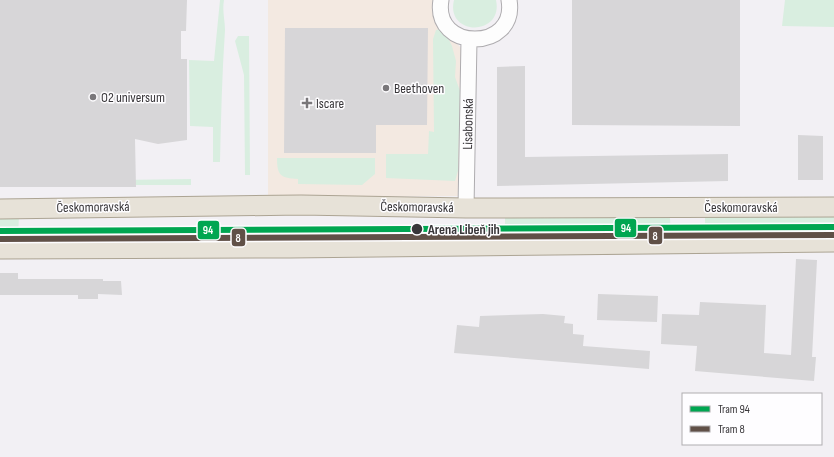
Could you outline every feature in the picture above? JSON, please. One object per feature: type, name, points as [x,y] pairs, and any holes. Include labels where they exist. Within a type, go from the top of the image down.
[{"type":"main road","name":"Českomoravská","points":[[0,209],[301,205],[466,208],[834,207]]},
{"type":"main road","points":[[0,249],[282,248],[834,242]]},
{"type":"street","points":[[442,0],[442,15],[446,24],[456,34],[470,40],[485,38],[498,31],[505,23],[509,13],[509,0]]},
{"type":"street","name":"Lisabonská","points":[[466,208],[470,40]]},
{"type":"shaded area","points":[[268,0],[435,0],[434,19],[462,49],[460,196],[268,197]]},
{"type":"green space","points":[[220,0],[224,0],[223,12],[225,30],[220,162],[213,162],[213,127],[190,126],[189,60],[214,61]]},
{"type":"green space","points":[[454,0],[496,0],[496,12],[492,21],[484,26],[465,26],[458,20],[454,12]]},
{"type":"green space","points":[[785,0],[834,0],[834,27],[782,26]]},
{"type":"green space","points":[[440,29],[446,34],[452,46],[456,61],[455,77],[460,91],[458,171],[455,181],[386,178],[386,154],[428,154],[429,131],[434,132],[433,39],[436,30]]},
{"type":"green space","points":[[238,36],[249,36],[250,175],[245,175],[244,75],[235,41]]},
{"type":"green space","points":[[277,158],[375,158],[375,174],[362,185],[298,184],[298,179],[288,178],[281,175],[278,169]]},
{"type":"green space","points":[[191,179],[191,185],[119,185],[119,180]]},
{"type":"green space","points":[[19,217],[18,236],[0,236],[0,218]]},
{"type":"green space","points":[[705,217],[834,217],[834,235],[705,235]]},
{"type":"green space","points":[[505,218],[670,218],[671,236],[505,237]]},
{"type":"building","name":"O2 universum","points":[[0,0],[187,0],[186,31],[181,31],[181,59],[187,59],[187,140],[158,144],[135,139],[136,187],[0,187]]},
{"type":"building","points":[[572,0],[740,0],[740,126],[572,125]]},
{"type":"building","points":[[285,28],[428,28],[427,125],[376,125],[376,153],[284,153]]},
{"type":"building","points":[[525,66],[525,157],[728,154],[728,181],[497,186],[497,67]]},
{"type":"building","points":[[798,135],[823,136],[823,180],[798,180]]},
{"type":"building","points":[[796,259],[817,260],[812,357],[816,357],[814,381],[695,371],[697,346],[661,344],[662,314],[699,315],[700,302],[766,305],[764,353],[791,355]]},
{"type":"building","points":[[0,273],[18,273],[18,279],[103,279],[103,281],[121,281],[122,295],[98,294],[98,299],[78,299],[78,295],[0,295]]},
{"type":"building","points":[[598,294],[658,296],[657,322],[597,320]]},
{"type":"building","points":[[543,314],[565,316],[564,323],[573,324],[573,334],[584,335],[583,346],[650,351],[649,369],[454,353],[457,325],[479,327],[480,316]]},
{"type":"tram line","name":"94","points":[[0,231],[834,227]]},
{"type":"tram line","name":"8","points":[[0,239],[834,235]]},
{"type":"place","name":"Beethoven","points":[[386,88]]},
{"type":"place","name":"O2 universum","points":[[93,97]]},
{"type":"place","name":"Iscare","points":[[307,103]]},
{"type":"place","name":"Arena Libeň jih","points":[[417,229]]}]
